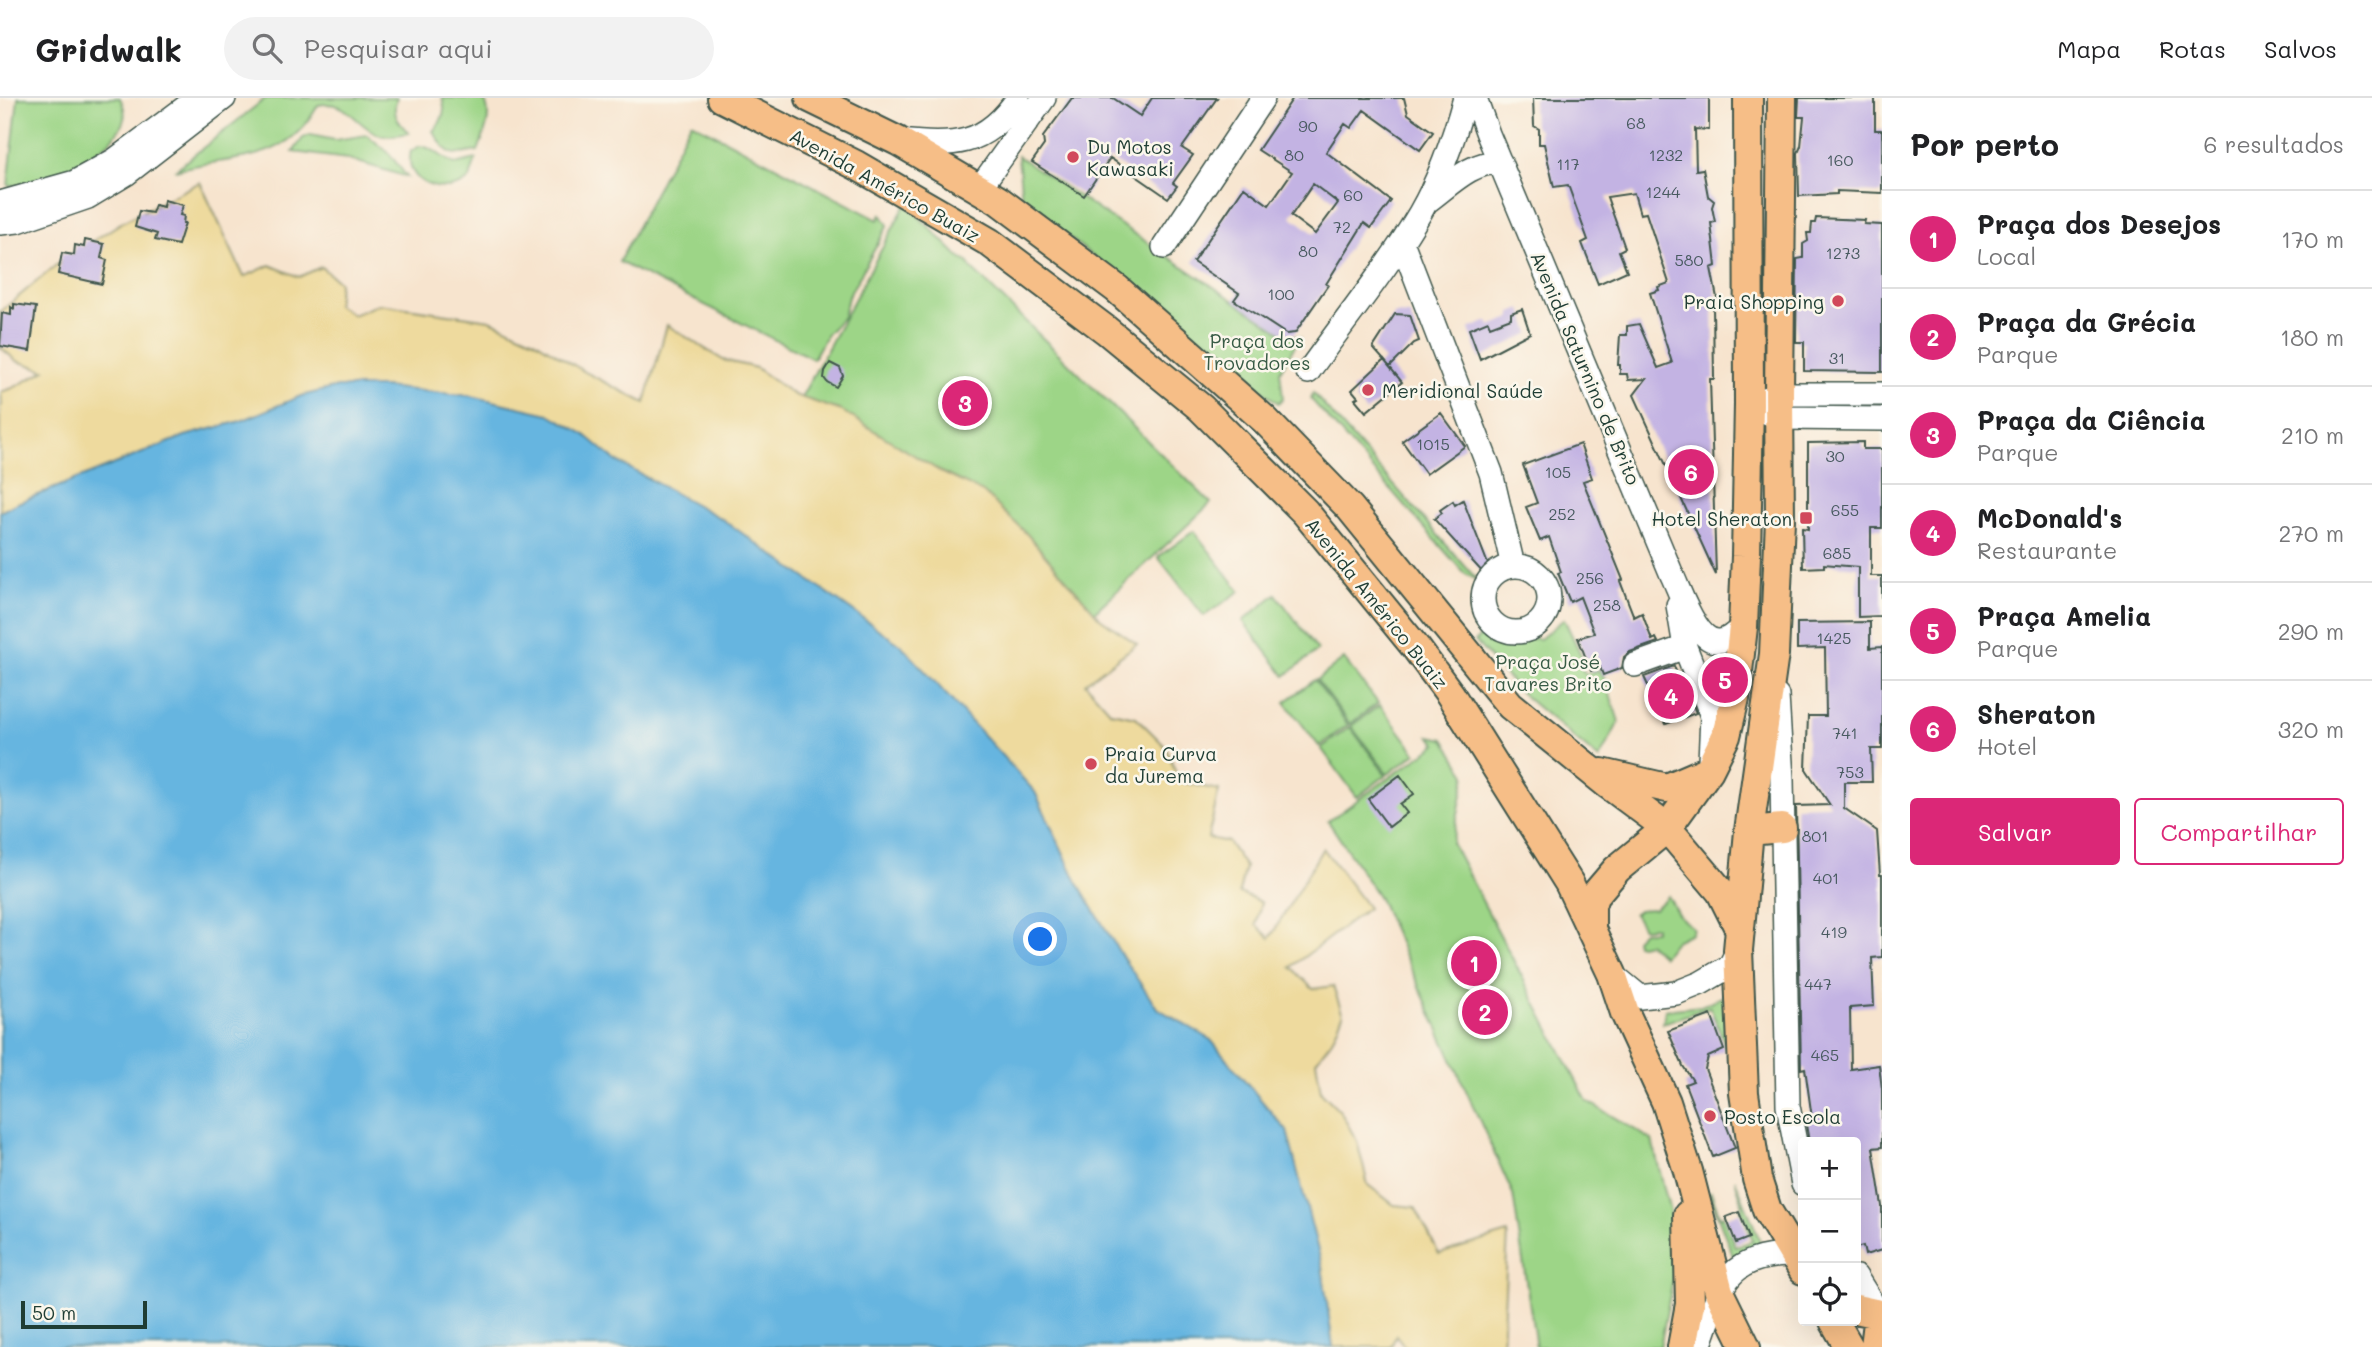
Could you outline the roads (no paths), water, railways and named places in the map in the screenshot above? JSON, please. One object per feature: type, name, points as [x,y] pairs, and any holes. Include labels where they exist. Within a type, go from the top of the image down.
[{"type":"main road","name":"Avenida Américo Buaiz","points":[[722,98],[856,165],[989,243],[1106,330],[1201,408],[1305,512],[1450,694],[1569,883],[1612,974],[1625,1013],[1666,1102],[1688,1171],[1720,1292]]},
{"type":"main road","name":"Avenida Américo Buaiz","points":[[810,98],[898,141],[998,200],[1117,289],[1265,420],[1350,508],[1510,705],[1667,828],[1721,892],[1738,939]]},
{"type":"main road","points":[[1591,929],[1594,896],[1617,869],[1667,828],[1709,770],[1726,736],[1732,710],[1743,627],[1749,404],[1748,98]]},
{"type":"main road","points":[[1782,98],[1780,520],[1774,654],[1749,831],[1738,939],[1744,1093],[1757,1180],[1768,1210],[1798,1261]]},
{"type":"main road","points":[[856,165],[954,206],[965,205],[979,189]]},
{"type":"main road","points":[[1591,769],[1646,785],[1667,788],[1709,770]]},
{"type":"main road","points":[[1749,831],[1782,828]]},
{"type":"main road","points":[[1682,1347],[1690,1304],[1688,1171]]},
{"type":"main road","points":[[1720,1292],[1746,1347]]},
{"type":"main road","points":[[1872,1314],[1875,1347]]},
{"type":"main road","points":[[1837,1326],[1849,1347]]},
{"type":"street","points":[[0,203],[75,182],[114,160],[198,98]]},
{"type":"street","points":[[0,223],[18,221],[88,197],[126,174],[224,98]]},
{"type":"street","points":[[898,141],[943,145],[970,139],[998,124],[1018,98]]},
{"type":"street","points":[[979,189],[1044,98]]},
{"type":"street","points":[[1164,247],[1263,98]]},
{"type":"street","points":[[1308,372],[1402,242],[1424,204],[1448,154],[1465,98]]},
{"type":"street","name":"Avenida Saturnino de Brito","points":[[1475,98],[1672,575],[1701,635],[1713,641],[1725,640],[1743,627]]},
{"type":"street","name":"Avenida Saturnino de Brito","points":[[1488,98],[1492,136]]},
{"type":"street","points":[[1448,154],[1474,136],[1492,136]]},
{"type":"street","points":[[1424,204],[1473,167],[1486,162],[1500,162]]},
{"type":"street","points":[[1402,242],[1491,474],[1513,566]]},
{"type":"street","points":[[1779,406],[1882,394]]},
{"type":"street","points":[[1749,404],[1882,419]]},
{"type":"street","name":"Avenida Saturnino de Brito","points":[[1672,575],[1685,647],[1713,716],[1709,770]]},
{"type":"street","points":[[1635,665],[1685,647]]},
{"type":"street","points":[[1774,654],[1782,828],[1788,1107],[1798,1158]]},
{"type":"street","points":[[1612,974],[1640,997],[1676,993],[1701,983],[1730,966],[1738,939]]},
{"type":"street","points":[[1699,1347],[1720,1292],[1735,1271],[1746,1262],[1772,1255],[1798,1263]]},
{"type":"street","points":[[1861,1289],[1872,1314]]},
{"type":"water","points":[[338,387],[383,387],[471,396],[549,414],[584,434],[616,461],[722,519],[902,646],[1035,792],[1076,880],[1157,1008],[1210,1039],[1287,1131],[1322,1266],[1333,1347],[0,1347],[0,512],[185,436],[241,421],[301,396]]},
{"type":"place","name":"Du Motos Kawasaki","points":[[1073,157]]},
{"type":"place","name":"Praia Shopping","points":[[1838,301]]},
{"type":"place","name":"Meridional Saúde","points":[[1368,390]]},
{"type":"place","name":"Praça da Ciência","points":[[965,403]]},
{"type":"place","name":"Sheraton","points":[[1691,472]]},
{"type":"place","name":"Hotel Sheraton","points":[[1806,518]]},
{"type":"place","name":"Praça Amelia","points":[[1725,680]]},
{"type":"place","name":"McDonald's","points":[[1671,696]]},
{"type":"place","name":"Praia Curva da Jurema","points":[[1091,764]]},
{"type":"place","name":"Praça dos Desejos","points":[[1474,963]]},
{"type":"place","name":"Praça da Grécia","points":[[1485,1012]]},
{"type":"place","name":"Posto Escola","points":[[1710,1116]]},
{"type":"park label","name":"Praça dos Trovadores","points":[[1257,351]]},
{"type":"park label","name":"Praça José Tavares Brito","points":[[1548,672]]}]
